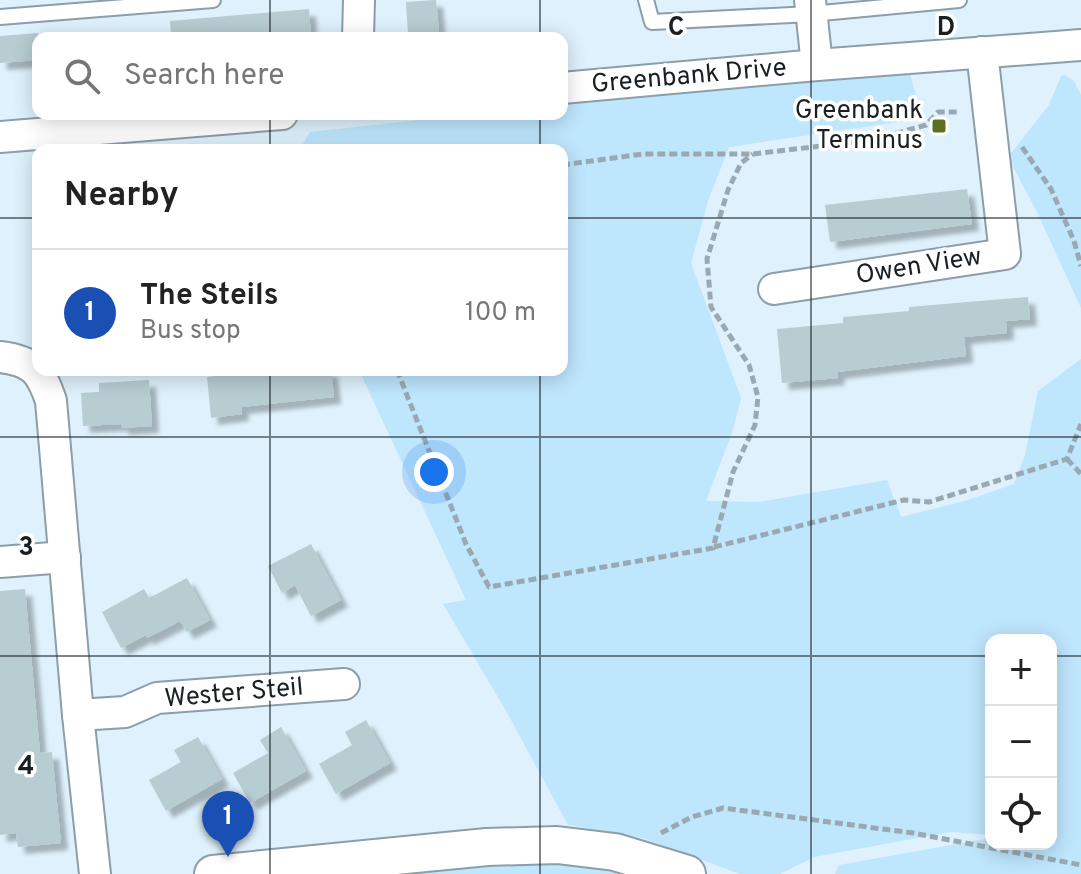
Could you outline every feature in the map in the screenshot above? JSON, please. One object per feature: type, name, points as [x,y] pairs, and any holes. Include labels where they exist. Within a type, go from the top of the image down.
[{"type":"street","points":[[358,32],[359,0]]},
{"type":"street","name":"Greenbank Drive","points":[[811,7],[817,65]]},
{"type":"street","name":"Greenbank Drive","points":[[568,87],[1081,45]]},
{"type":"street","name":"Owen View","points":[[774,289],[1005,254],[982,52]]},
{"type":"street","points":[[0,137],[208,120]]},
{"type":"street","points":[[42,376],[51,401],[95,874]]},
{"type":"street","points":[[0,562],[65,557]]},
{"type":"street","name":"Wester Steil","points":[[78,715],[125,712],[157,698],[344,684]]},
{"type":"street","points":[[213,874],[487,847],[586,847],[687,874]]},
{"type":"lane","points":[[15,0],[16,16]]},
{"type":"lane","points":[[0,17],[213,0]]},
{"type":"lane","points":[[646,0],[652,22],[811,7],[959,0]]},
{"type":"path","points":[[568,164],[643,154],[753,154],[872,140],[926,125],[938,112],[988,112],[1008,126],[1051,189],[1074,241],[1081,266]]},
{"type":"path","points":[[713,548],[733,472],[755,425],[758,397],[749,365],[727,336],[711,307],[707,259],[728,190],[741,163],[753,154]]},
{"type":"path","points":[[399,376],[466,544],[489,587],[713,548],[904,500],[929,502],[1067,459]]},
{"type":"path","points":[[1067,459],[1081,424]]},
{"type":"path","points":[[1067,459],[1081,474]]},
{"type":"path","points":[[640,859],[661,833],[692,817],[723,808],[913,833],[1081,865]]},
{"type":"shaded area","points":[[908,66],[918,119],[729,147],[708,201],[691,263],[741,398],[733,430],[706,501],[759,502],[887,480],[901,517],[968,500],[1014,484],[1025,455],[1038,391],[1081,359],[1081,874],[835,874],[839,865],[985,839],[985,850],[1057,850],[1057,634],[985,634],[985,835],[950,832],[814,857],[780,874],[740,874],[643,838],[568,825],[443,604],[466,600],[362,376],[568,376],[568,144],[303,144],[310,132],[420,120],[568,120],[568,103]]},
{"type":"shaded area","points":[[1061,76],[1074,81],[1081,95],[1081,308],[1008,157],[1049,105]]},
{"type":"shaded area","points":[[513,864],[595,865],[636,874],[378,874]]},
{"type":"building","points":[[436,0],[439,32],[408,32],[406,2]]},
{"type":"building","points":[[309,9],[311,32],[171,32],[170,21]]},
{"type":"building","points":[[32,33],[32,60],[0,63],[0,36]]},
{"type":"building","points":[[967,189],[972,224],[830,242],[825,205]]},
{"type":"building","points":[[1028,297],[1030,319],[1006,321],[1007,333],[964,337],[966,356],[837,372],[838,378],[782,383],[777,329],[843,323],[843,317],[909,311],[909,307]]},
{"type":"building","points":[[332,376],[334,397],[241,407],[242,414],[211,418],[207,377]]},
{"type":"building","points":[[149,380],[152,426],[83,426],[81,393],[99,392],[99,383]]},
{"type":"building","points":[[311,544],[341,600],[311,616],[295,585],[282,593],[268,566]]},
{"type":"building","points":[[187,578],[210,620],[187,632],[180,621],[121,648],[102,612],[144,589],[149,598]]},
{"type":"building","points":[[25,589],[40,753],[52,752],[61,843],[18,847],[16,833],[0,835],[0,591]]},
{"type":"building","points":[[366,720],[390,763],[336,794],[319,764],[352,745],[345,732]]},
{"type":"building","points":[[281,727],[306,771],[250,803],[233,773],[268,753],[260,740]]},
{"type":"building","points":[[198,737],[222,779],[166,811],[149,780],[181,762],[174,750]]},
{"type":"place","name":"Greenbank Terminus","points":[[939,126]]},
{"type":"place","name":"The Steils","points":[[228,857]]}]
